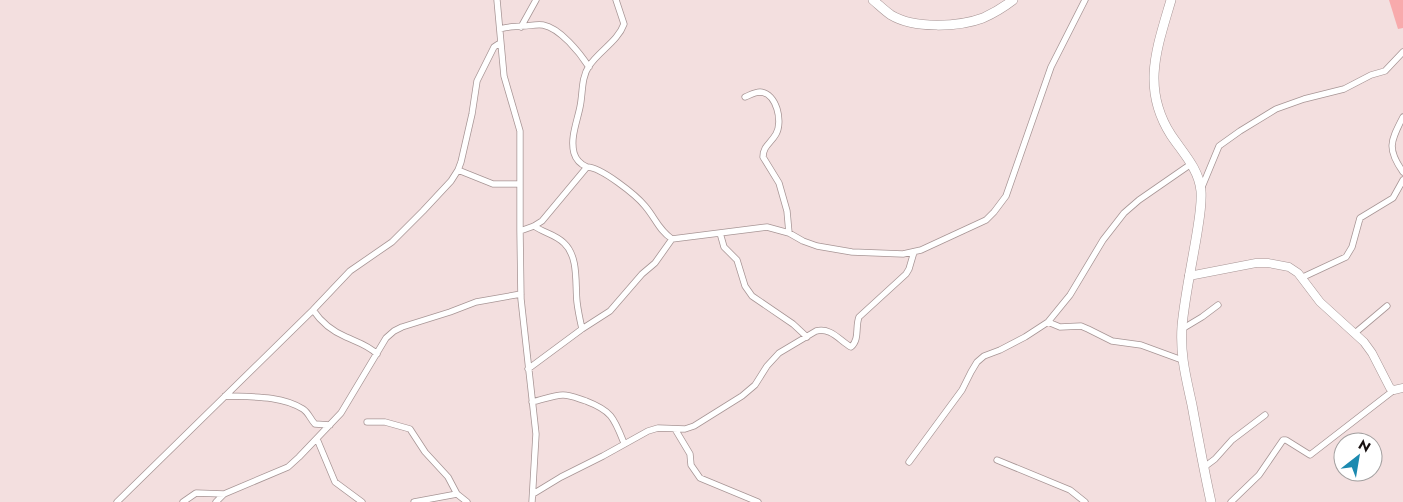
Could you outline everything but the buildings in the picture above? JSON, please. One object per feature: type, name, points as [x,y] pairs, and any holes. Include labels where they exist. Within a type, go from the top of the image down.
[{"type":"main road","points":[[873,0],[891,15],[918,24],[967,22],[983,18],[1013,0]]},
{"type":"main road","points":[[1171,0],[1157,44],[1154,64],[1155,91],[1161,117],[1191,164],[1201,189],[1198,223],[1185,295],[1182,360],[1211,502]]},
{"type":"street","points":[[497,0],[504,76],[520,131],[521,294],[536,447],[532,502]]},
{"type":"street","points":[[521,27],[536,0]]},
{"type":"street","points":[[616,0],[623,20],[623,28],[589,67],[583,84],[573,140],[574,152],[576,159],[581,164],[596,168],[638,199],[648,210],[659,228],[672,240]]},
{"type":"street","points":[[528,369],[610,311],[642,274],[655,263],[672,240],[767,227],[789,233],[810,244],[852,252],[902,254],[914,252],[986,220],[1006,196],[1051,67],[1084,0]]},
{"type":"street","points":[[500,30],[506,27],[543,25],[554,30],[581,56],[589,67]]},
{"type":"street","points":[[117,502],[313,310],[350,271],[392,242],[451,181],[458,170],[472,114],[477,81],[494,47],[500,43]]},
{"type":"street","points":[[1201,189],[1216,151],[1222,142],[1276,109],[1304,99],[1344,89],[1371,75],[1385,71],[1403,52]]},
{"type":"street","points":[[745,97],[761,92],[768,95],[775,103],[779,121],[778,128],[776,134],[764,148],[763,157],[764,162],[779,183],[787,211],[789,233]]},
{"type":"street","points":[[1403,117],[1394,135],[1392,145],[1396,162],[1403,172]]},
{"type":"street","points":[[909,462],[962,390],[977,362],[984,356],[1025,337],[1048,322],[1070,295],[1104,240],[1124,213],[1139,200],[1191,164]]},
{"type":"street","points":[[520,231],[534,226],[546,217],[587,167]]},
{"type":"street","points":[[458,170],[493,184],[520,184]]},
{"type":"street","points":[[1301,278],[1346,257],[1352,247],[1360,218],[1394,198],[1403,180]]},
{"type":"street","points":[[534,226],[555,236],[570,251],[575,273],[577,304],[582,329]]},
{"type":"street","points":[[720,233],[724,247],[737,260],[745,286],[752,296],[793,324],[807,337]]},
{"type":"street","points":[[533,494],[648,431],[658,428],[675,429],[694,426],[742,396],[755,385],[767,366],[779,353],[821,330],[838,336],[852,347],[859,317],[906,274],[914,252]]},
{"type":"street","points":[[1189,276],[1268,263],[1288,267],[1301,278],[1320,302],[1355,333],[1372,353],[1387,384],[1394,390]]},
{"type":"street","points":[[216,502],[224,494],[288,466],[317,439],[352,396],[386,338],[394,331],[476,302],[521,294]]},
{"type":"street","points":[[1182,329],[1218,305]]},
{"type":"street","points":[[1355,333],[1387,306]]},
{"type":"street","points":[[313,310],[322,322],[344,336],[367,346],[377,354]]},
{"type":"street","points":[[1048,322],[1060,327],[1081,326],[1112,341],[1141,345],[1182,360]]},
{"type":"street","points":[[1231,502],[1259,475],[1283,440],[1310,455],[1350,422],[1394,390],[1403,388]]},
{"type":"street","points":[[532,402],[563,395],[602,407],[616,423],[624,443]]},
{"type":"street","points":[[226,396],[276,399],[302,408],[309,414],[315,424],[330,425]]},
{"type":"street","points":[[1203,468],[1216,459],[1232,440],[1265,415]]},
{"type":"street","points":[[366,422],[385,422],[410,429],[425,452],[448,477],[457,494],[467,502]]},
{"type":"street","points":[[675,429],[690,454],[691,465],[700,478],[758,502]]},
{"type":"street","points":[[317,439],[335,482],[362,502]]},
{"type":"street","points":[[996,460],[1070,490],[1085,502]]},
{"type":"street","points":[[183,502],[196,493],[224,494]]},
{"type":"street","points":[[414,502],[457,494]]},
{"type":"shaded area","points":[[1389,0],[1403,0],[1403,28],[1398,29]]}]
